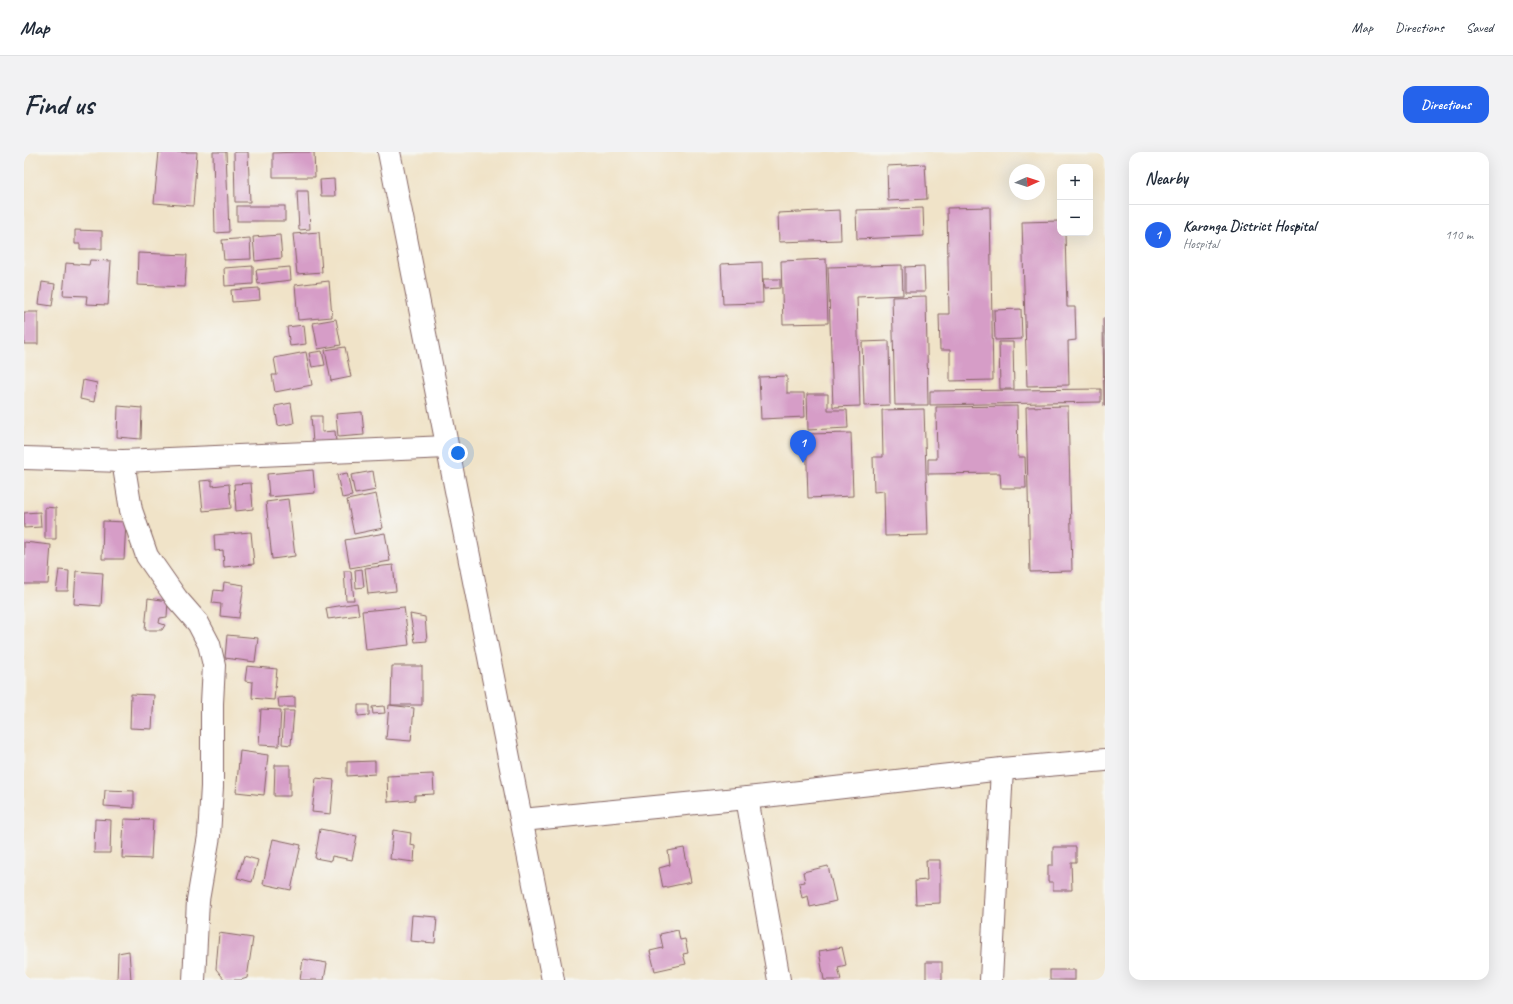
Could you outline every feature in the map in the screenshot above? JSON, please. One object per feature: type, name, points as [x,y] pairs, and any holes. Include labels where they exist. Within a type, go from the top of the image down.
[{"type":"street","points":[[389,152],[553,980]]},
{"type":"street","points":[[24,458],[123,461],[447,447]]},
{"type":"street","points":[[123,461],[131,510],[146,556],[177,599],[198,623],[209,644],[214,665],[212,801],[209,836],[198,900],[194,980]]},
{"type":"street","points":[[522,820],[747,798],[1002,769],[1105,760]]},
{"type":"street","points":[[991,980],[1002,769]]},
{"type":"street","points":[[747,798],[779,980]]},
{"type":"building","points":[[159,152],[197,152],[193,206],[154,203]]},
{"type":"building","points":[[213,152],[226,152],[229,232],[215,233]]},
{"type":"building","points":[[234,152],[248,152],[250,202],[235,202]]},
{"type":"building","points":[[314,152],[315,177],[273,177],[273,153]]},
{"type":"building","points":[[925,164],[927,199],[888,201],[887,166]]},
{"type":"building","points":[[334,179],[335,196],[321,196],[320,180]]},
{"type":"building","points":[[297,191],[308,191],[310,229],[299,230]]},
{"type":"building","points":[[237,206],[285,206],[285,221],[237,221]]},
{"type":"building","points":[[990,207],[993,380],[950,381],[950,350],[940,350],[939,314],[949,314],[947,208]]},
{"type":"building","points":[[923,208],[924,236],[857,239],[856,210]]},
{"type":"building","points":[[840,210],[841,240],[779,242],[778,213]]},
{"type":"building","points":[[1057,221],[1057,236],[1065,236],[1067,307],[1075,307],[1076,340],[1068,341],[1069,385],[1027,386],[1022,222]]},
{"type":"building","points":[[75,230],[102,231],[102,249],[80,249],[80,244],[75,244]]},
{"type":"building","points":[[319,232],[322,272],[297,274],[293,234]]},
{"type":"building","points":[[280,235],[282,258],[255,261],[253,237]]},
{"type":"building","points":[[250,238],[251,259],[224,260],[222,240]]},
{"type":"building","points":[[138,253],[187,255],[185,287],[137,285]]},
{"type":"building","points":[[826,259],[828,323],[783,324],[781,261]]},
{"type":"building","points":[[90,260],[111,261],[108,305],[86,304],[87,296],[63,295],[66,263],[89,265]]},
{"type":"building","points":[[762,262],[763,303],[723,304],[721,264]]},
{"type":"building","points":[[902,265],[903,295],[857,297],[860,406],[833,407],[828,267]]},
{"type":"building","points":[[253,266],[253,284],[225,286],[224,268]]},
{"type":"building","points":[[924,266],[925,292],[905,292],[905,267]]},
{"type":"building","points":[[290,267],[291,280],[258,284],[256,270]]},
{"type":"building","points":[[763,279],[780,279],[780,288],[764,289]]},
{"type":"building","points":[[329,281],[332,317],[298,320],[295,285]]},
{"type":"building","points":[[42,282],[55,284],[52,306],[39,304]]},
{"type":"building","points":[[259,288],[260,300],[232,302],[231,290]]},
{"type":"building","points":[[926,296],[928,405],[895,405],[892,297]]},
{"type":"building","points":[[1021,309],[1022,339],[995,340],[994,310]]},
{"type":"building","points":[[24,312],[38,312],[38,344],[24,344]]},
{"type":"building","points":[[1103,318],[1105,318],[1105,406],[1104,406]]},
{"type":"building","points":[[336,319],[341,345],[318,349],[313,323]]},
{"type":"building","points":[[304,325],[306,344],[290,346],[287,327]]},
{"type":"building","points":[[889,341],[890,405],[864,406],[862,342]]},
{"type":"building","points":[[999,342],[1013,342],[1014,389],[1000,389]]},
{"type":"building","points":[[345,347],[351,377],[331,381],[325,350]]},
{"type":"building","points":[[322,351],[325,365],[312,367],[309,353]]},
{"type":"building","points":[[306,352],[312,385],[275,392],[272,375],[277,375],[274,358]]},
{"type":"building","points":[[787,376],[787,393],[804,393],[805,417],[761,419],[759,377]]},
{"type":"building","points":[[83,380],[97,383],[94,402],[80,399]]},
{"type":"building","points":[[1101,389],[1101,402],[930,405],[930,391]]},
{"type":"building","points":[[807,394],[828,394],[828,410],[847,410],[848,428],[808,430]]},
{"type":"building","points":[[291,403],[294,423],[278,426],[275,406]]},
{"type":"building","points":[[118,406],[142,408],[141,439],[117,437]]},
{"type":"building","points":[[1017,406],[1018,457],[1025,457],[1026,488],[1001,488],[1000,473],[928,474],[928,459],[937,459],[936,407]]},
{"type":"building","points":[[1068,406],[1072,571],[1030,572],[1026,407]]},
{"type":"building","points":[[924,409],[928,535],[885,536],[884,491],[874,492],[873,457],[883,457],[882,410]]},
{"type":"building","points":[[362,412],[364,435],[338,437],[336,414]]},
{"type":"building","points":[[311,416],[322,416],[322,432],[335,431],[336,442],[313,443]]},
{"type":"building","points":[[851,433],[853,496],[808,498],[806,434]]},
{"type":"building","points":[[313,470],[315,493],[269,497],[267,474]]},
{"type":"building","points":[[373,471],[376,490],[355,494],[351,475]]},
{"type":"building","points":[[347,473],[352,496],[342,498],[337,475]]},
{"type":"building","points":[[212,480],[212,486],[229,484],[231,508],[203,511],[200,481]]},
{"type":"building","points":[[251,483],[253,509],[236,511],[234,484]]},
{"type":"building","points":[[376,494],[383,528],[354,534],[347,500]]},
{"type":"building","points":[[288,499],[295,556],[272,559],[266,502]]},
{"type":"building","points":[[45,507],[56,508],[56,539],[45,539]]},
{"type":"building","points":[[40,512],[41,527],[24,528],[24,513]]},
{"type":"building","points":[[103,521],[126,522],[124,559],[102,559]]},
{"type":"building","points":[[251,532],[254,564],[224,567],[223,550],[215,551],[214,535]]},
{"type":"building","points":[[385,533],[390,561],[350,568],[345,540]]},
{"type":"building","points":[[24,542],[51,545],[48,584],[24,584]]},
{"type":"building","points":[[393,565],[396,591],[368,594],[365,568]]},
{"type":"building","points":[[362,569],[364,587],[356,588],[355,570]]},
{"type":"building","points":[[59,570],[69,571],[68,591],[56,591]]},
{"type":"building","points":[[76,571],[103,573],[101,606],[74,604]]},
{"type":"building","points":[[344,571],[351,571],[354,600],[346,600]]},
{"type":"building","points":[[224,582],[244,585],[239,618],[220,616],[221,604],[212,603],[214,590],[223,591]]},
{"type":"building","points":[[148,598],[168,601],[167,617],[160,618],[159,623],[165,625],[162,630],[145,630]]},
{"type":"building","points":[[357,603],[359,615],[328,619],[326,608]]},
{"type":"building","points":[[404,607],[409,645],[366,650],[362,611]]},
{"type":"building","points":[[410,614],[425,617],[427,641],[415,642]]},
{"type":"building","points":[[227,635],[258,638],[255,662],[225,658]]},
{"type":"building","points":[[247,666],[277,669],[274,700],[252,698],[253,682],[245,681]]},
{"type":"building","points":[[392,666],[422,666],[422,705],[391,705]]},
{"type":"building","points":[[131,694],[154,695],[152,729],[130,728]]},
{"type":"building","points":[[295,697],[295,707],[279,707],[278,698]]},
{"type":"building","points":[[358,705],[369,705],[369,715],[358,716]]},
{"type":"building","points":[[389,705],[414,708],[411,741],[386,739]]},
{"type":"building","points":[[384,706],[385,713],[373,714],[372,707]]},
{"type":"building","points":[[261,709],[281,710],[279,746],[259,745]]},
{"type":"building","points":[[284,711],[294,711],[291,745],[282,744]]},
{"type":"building","points":[[240,751],[268,755],[264,795],[236,792]]},
{"type":"building","points":[[375,761],[375,774],[347,776],[347,762]]},
{"type":"building","points":[[275,765],[290,765],[290,796],[274,796]]},
{"type":"building","points":[[433,774],[434,794],[415,795],[415,800],[388,802],[387,776]]},
{"type":"building","points":[[316,778],[334,780],[331,814],[312,812]]},
{"type":"building","points":[[105,790],[134,791],[134,808],[104,806]]},
{"type":"building","points":[[95,819],[111,820],[110,853],[94,853]]},
{"type":"building","points":[[124,819],[153,820],[151,859],[122,858]]},
{"type":"building","points":[[320,829],[357,836],[352,860],[332,856],[331,861],[315,858]]},
{"type":"building","points":[[393,830],[411,833],[410,845],[415,846],[414,862],[390,859]]},
{"type":"building","points":[[273,839],[301,845],[291,890],[263,884]]},
{"type":"building","points":[[1053,847],[1076,847],[1076,862],[1071,862],[1072,890],[1053,890],[1053,882],[1048,882],[1048,865],[1053,865]]},
{"type":"building","points":[[684,848],[691,882],[663,888],[659,868],[670,865],[668,851]]},
{"type":"building","points":[[244,856],[258,860],[252,882],[237,878]]},
{"type":"building","points":[[926,860],[940,860],[940,903],[916,904],[915,881],[927,880]]},
{"type":"building","points":[[828,866],[836,901],[810,907],[808,896],[802,898],[799,883],[805,882],[803,872]]},
{"type":"building","points":[[412,915],[437,917],[435,943],[410,941]]},
{"type":"building","points":[[678,930],[680,940],[685,939],[688,953],[683,954],[686,964],[655,971],[650,951],[663,948],[660,934]]},
{"type":"building","points":[[219,933],[253,938],[247,978],[241,980],[225,980],[216,969]]},
{"type":"building","points":[[842,947],[846,965],[838,967],[841,980],[824,980],[819,951]]},
{"type":"building","points":[[129,951],[131,980],[117,980],[118,953]]},
{"type":"building","points":[[303,959],[327,963],[324,980],[300,980]]},
{"type":"building","points":[[926,962],[942,962],[942,980],[926,980]]},
{"type":"building","points":[[1050,970],[1075,970],[1075,980],[1050,980]]},
{"type":"place","name":"Karonga District Hospital","points":[[803,463]]}]
